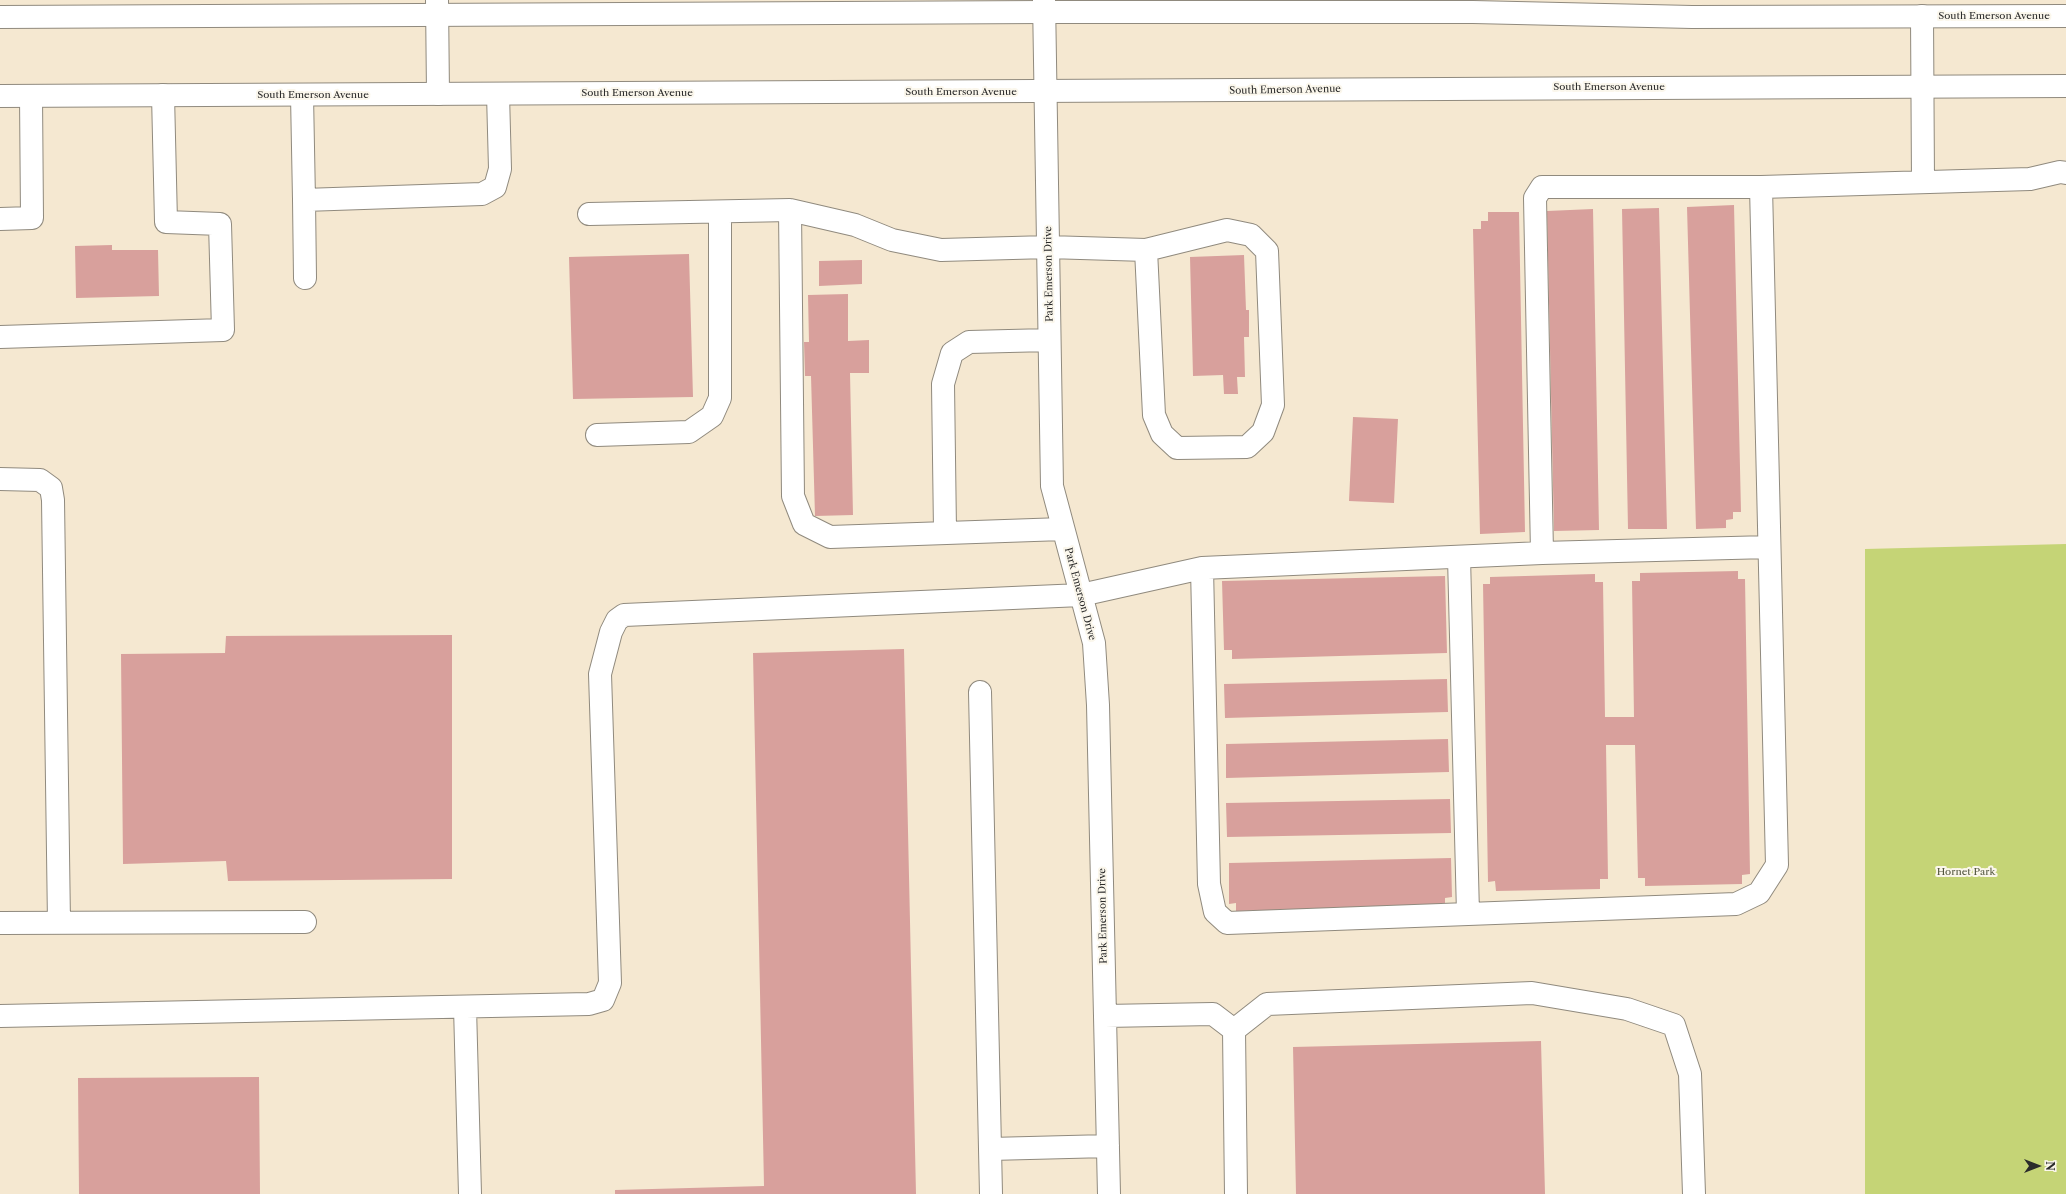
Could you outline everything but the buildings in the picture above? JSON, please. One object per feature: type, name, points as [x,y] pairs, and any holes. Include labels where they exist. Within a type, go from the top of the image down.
[{"type":"main road","name":"South Emerson Avenue","points":[[0,17],[437,8],[1044,6],[1692,17],[2066,16]]},
{"type":"main road","name":"Park Emerson Drive","points":[[1044,6],[1052,486],[1094,643],[1098,705],[1109,1194]]},
{"type":"main road","points":[[437,8],[438,94]]},
{"type":"main road","points":[[1922,16],[1923,182]]},
{"type":"main road","name":"South Emerson Avenue","points":[[0,96],[2066,86]]},
{"type":"main road","points":[[304,200],[482,194],[495,186],[500,169],[498,94]]},
{"type":"main road","points":[[302,95],[305,278]]},
{"type":"main road","points":[[0,219],[32,218],[31,96]]},
{"type":"main road","points":[[0,337],[223,330],[220,224],[166,222],[163,96]]},
{"type":"main road","points":[[1542,553],[1536,198],[1542,187],[1762,187],[2030,179],[2060,172],[2066,173]]},
{"type":"main road","points":[[1202,568],[1209,884],[1215,912],[1227,923],[1736,904],[1759,893],[1777,865],[1762,187]]},
{"type":"main road","points":[[790,210],[793,496],[804,524],[830,537],[1063,528]]},
{"type":"main road","points":[[589,214],[790,210],[855,224],[892,240],[941,250],[1048,248],[1146,250],[1227,230],[1250,235],[1267,251],[1273,405],[1263,432],[1247,447],[1177,448],[1162,434],[1154,414],[1146,250]]},
{"type":"main road","points":[[597,435],[689,432],[712,416],[720,398],[720,212]]},
{"type":"main road","points":[[945,532],[943,384],[952,353],[969,342],[1049,340]]},
{"type":"main road","points":[[0,479],[40,480],[51,488],[53,500],[59,923]]},
{"type":"main road","points":[[0,1016],[589,1004],[603,1000],[610,983],[600,674],[611,632],[617,620],[624,615],[1081,595],[1202,568],[1459,556],[1769,547]]},
{"type":"main road","points":[[1459,556],[1468,914]]},
{"type":"main road","points":[[980,692],[991,1194]]},
{"type":"main road","points":[[0,923],[305,922]]},
{"type":"main road","points":[[1234,1030],[1267,1004],[1532,993],[1627,1009],[1674,1025],[1690,1074],[1694,1194]]},
{"type":"main road","points":[[465,1007],[470,1194]]},
{"type":"main road","points":[[1105,1016],[1213,1014],[1234,1030]]},
{"type":"main road","points":[[1234,1030],[1236,1194]]},
{"type":"main road","points":[[990,1149],[1108,1146]]},
{"type":"green space","name":"Hornet Park","points":[[2066,544],[2066,1194],[1865,1194],[1865,549]]}]
